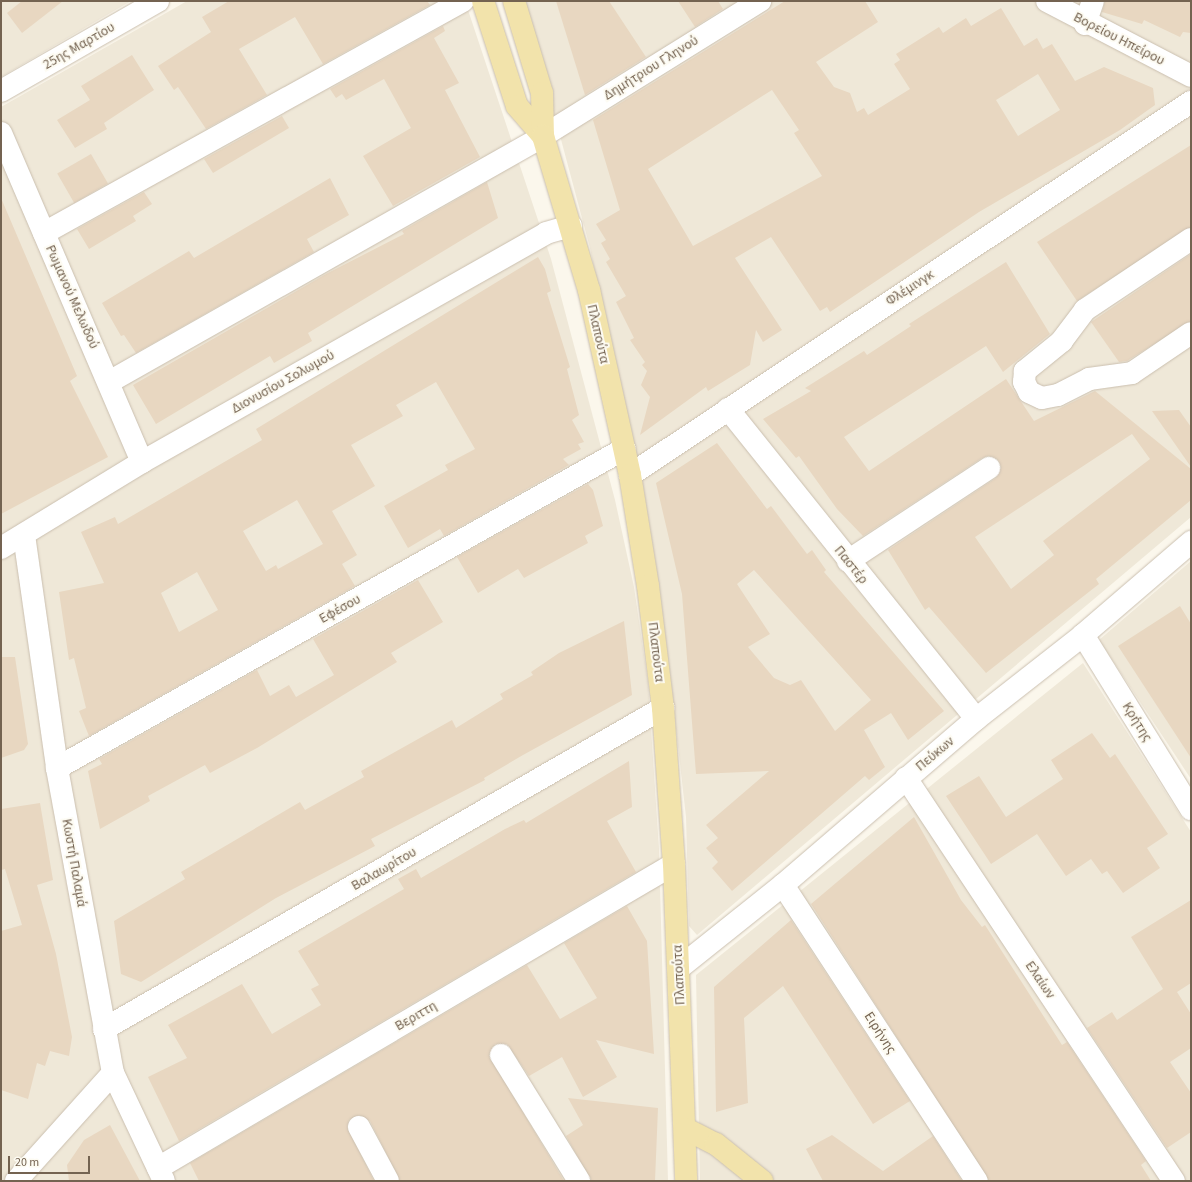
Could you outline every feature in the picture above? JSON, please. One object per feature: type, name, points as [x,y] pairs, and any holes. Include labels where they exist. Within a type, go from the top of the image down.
[{"type":"main road","name":"Πλαπούτα","points":[[483,1],[517,106],[543,136]]},
{"type":"main road","name":"Πλαπούτα","points":[[514,1],[542,93],[543,136],[570,226],[630,475],[663,708],[674,864],[686,1130],[686,1181]]},
{"type":"main road","points":[[686,1130],[716,1144],[762,1181]]},
{"type":"street","name":"25ης Μαρτίου","points":[[1,90],[158,1]]},
{"type":"street","points":[[44,233],[463,1]]},
{"type":"street","name":"Δημήτριου Γληνού","points":[[109,382],[543,136],[760,1]]},
{"type":"street","name":"Βορείου Ηπείρου","points":[[1047,1],[1085,24],[1191,76]]},
{"type":"street","points":[[1085,24],[1093,1]]},
{"type":"street","name":"Φλέμινγκ","points":[[630,475],[1191,102]]},
{"type":"street","name":"Ρωμανού Μελωδού","points":[[1,133],[142,462]]},
{"type":"street","name":"Διονυσίου Σολωμού","points":[[1,548],[142,462],[546,233],[570,226]]},
{"type":"street","points":[[1191,239],[1085,310],[1062,341],[1026,371],[1024,382],[1029,392],[1042,398],[1058,396],[1089,379],[1132,373],[1191,333]]},
{"type":"street","name":"Παστέρ","points":[[728,409],[848,561],[976,719]]},
{"type":"street","name":"Εφέσου","points":[[57,768],[624,449]]},
{"type":"street","points":[[848,561],[989,468]]},
{"type":"street","name":"Κωστή Παλαμά","points":[[24,535],[57,768],[113,1073],[161,1175]]},
{"type":"street","name":"Πεύκων","points":[[679,968],[783,885],[976,719],[1083,635],[1191,542]]},
{"type":"street","name":"Κρήτης","points":[[1083,635],[1191,809]]},
{"type":"street","name":"Βαλαωρίτου","points":[[104,1029],[663,708]]},
{"type":"street","name":"Ελαίων","points":[[906,778],[1174,1181]]},
{"type":"street","name":"Βεριττη","points":[[161,1175],[674,864]]},
{"type":"street","name":"Ειρήνης","points":[[783,885],[977,1181]]},
{"type":"street","points":[[501,1055],[579,1181]]},
{"type":"street","points":[[16,1181],[113,1073]]},
{"type":"street","points":[[359,1127],[388,1181]]},
{"type":"shaded area","points":[[1,1],[131,1],[1,77]]},
{"type":"shaded area","points":[[187,1],[465,1],[551,259],[615,500],[634,587],[648,682],[659,849],[668,1181],[1,1181],[1,107]]},
{"type":"shaded area","points":[[524,1],[1191,1],[1191,517],[697,935],[689,926],[686,817],[673,702],[642,497],[590,248]]},
{"type":"shaded area","points":[[1191,561],[1191,779],[1099,640]]},
{"type":"shaded area","points":[[1083,663],[1191,832],[1191,1181],[700,1181],[696,975]]},
{"type":"building","points":[[22,1],[63,1],[22,33],[7,13]]},
{"type":"building","points":[[229,1],[427,1],[430,5],[318,67],[323,64],[295,17],[239,49],[267,95],[206,129],[178,87],[174,90],[158,66],[211,32],[202,17]]},
{"type":"building","points":[[556,1],[609,1],[646,57],[585,95]]},
{"type":"building","points":[[678,1],[718,1],[723,9],[695,27]]},
{"type":"building","points":[[785,1],[865,1],[878,22],[816,62],[834,87],[850,93],[857,112],[864,108],[868,115],[910,89],[894,64],[900,60],[896,54],[939,27],[943,33],[966,18],[971,26],[1001,8],[1024,46],[1037,38],[1043,49],[1052,44],[1075,81],[1104,67],[1153,88],[1155,105],[1120,130],[979,212],[830,312],[827,307],[820,311],[771,237],[735,258],[782,330],[763,342],[756,330],[750,365],[708,391],[706,387],[640,435],[650,397],[641,385],[647,371],[642,365],[645,362],[630,340],[634,338],[616,302],[626,296],[606,262],[610,259],[601,243],[606,240],[596,224],[620,210],[593,120]],"holes":[[[1038,74],[1060,110],[1018,136],[996,100]],[[772,90],[799,130],[794,133],[822,176],[693,246],[648,169]]]},
{"type":"building","points":[[1105,1],[1191,1],[1191,33],[1183,32],[1180,37],[1144,20],[1142,24],[1102,12]]},
{"type":"building","points":[[443,26],[445,31],[434,38],[459,83],[445,90],[480,157],[393,206],[363,156],[411,128],[384,79],[346,100],[342,94],[336,98],[330,89]]},
{"type":"building","points":[[132,55],[154,90],[104,123],[107,129],[75,148],[57,120],[90,100],[81,86]]},
{"type":"building","points":[[282,116],[289,128],[213,173],[204,159]]},
{"type":"building","points":[[1191,145],[1191,227],[1077,301],[1037,242]]},
{"type":"building","points":[[91,154],[108,183],[74,203],[57,174]]},
{"type":"building","points":[[330,178],[349,215],[307,239],[314,252],[136,353],[124,335],[121,336],[102,303],[189,251],[194,258]]},
{"type":"building","points":[[487,182],[498,218],[308,333],[312,341],[274,363],[270,356],[156,424],[133,385],[326,274],[404,234],[402,231]]},
{"type":"building","points":[[144,192],[152,204],[133,216],[136,221],[89,249],[77,229]]},
{"type":"building","points":[[1,198],[77,376],[70,381],[108,457],[1,514]]},
{"type":"building","points":[[1191,254],[1191,321],[1127,361],[1119,362],[1091,322]]},
{"type":"building","points":[[538,257],[545,269],[551,291],[547,293],[570,367],[567,369],[579,415],[572,420],[584,442],[578,444],[581,449],[563,459],[569,465],[444,536],[440,529],[408,548],[384,506],[448,470],[445,465],[475,449],[436,382],[396,405],[403,416],[351,445],[375,486],[332,511],[357,555],[342,564],[355,586],[89,736],[79,711],[86,708],[74,658],[69,660],[59,592],[104,583],[81,532],[115,517],[118,524],[262,440],[256,429]],"holes":[[[297,500],[323,544],[278,569],[276,565],[266,571],[243,531]],[[197,572],[218,610],[179,632],[161,593]]]},
{"type":"building","points":[[1006,262],[1050,334],[1003,372],[986,346],[844,437],[869,471],[1006,379],[1034,421],[1095,391],[1191,469],[1191,500],[1096,579],[1099,584],[986,673],[929,607],[925,610],[888,550],[996,478],[1001,468],[999,461],[989,456],[982,458],[863,536],[837,509],[799,456],[796,458],[763,419],[811,391],[805,388],[864,351],[867,355],[911,326],[909,324]],"holes":[[[1132,434],[1150,459],[1043,541],[1054,555],[1011,589],[975,537]]]},
{"type":"building","points":[[1179,410],[1191,427],[1191,467],[1152,411]]},
{"type":"building","points":[[717,443],[767,509],[771,506],[807,554],[812,550],[826,570],[824,572],[944,711],[908,740],[891,713],[864,730],[885,767],[869,780],[865,776],[732,891],[712,868],[718,862],[706,848],[718,838],[706,825],[769,771],[696,774],[682,594],[656,483]],"holes":[[[754,570],[871,700],[835,731],[801,680],[790,685],[774,678],[748,647],[770,634],[737,584]]]},
{"type":"building","points":[[588,484],[593,490],[603,526],[585,536],[588,543],[524,578],[518,569],[478,593],[457,557]]},
{"type":"building","points":[[418,580],[443,622],[391,653],[397,662],[257,748],[210,773],[205,765],[148,796],[150,801],[100,829],[88,771],[102,764],[99,759],[257,670],[270,696],[289,685],[296,697],[334,675],[313,639]]},
{"type":"building","points":[[1180,606],[1191,624],[1191,758],[1118,646]]},
{"type":"building","points":[[624,621],[632,695],[523,755],[484,778],[485,780],[371,839],[375,846],[276,898],[141,982],[121,974],[114,921],[185,879],[181,872],[300,802],[305,810],[364,777],[361,771],[452,720],[456,728],[503,699],[500,694],[533,675],[531,672],[559,653]]},
{"type":"building","points":[[1,657],[15,657],[28,744],[24,750],[1,758]]},
{"type":"building","points":[[1092,733],[1110,758],[1115,754],[1168,834],[1147,848],[1160,868],[1123,893],[1107,871],[1102,874],[1091,859],[1066,876],[1037,834],[991,864],[946,796],[979,776],[1006,817],[1063,779],[1051,760]]},
{"type":"building","points":[[629,761],[632,807],[607,821],[636,872],[179,1141],[148,1077],[187,1058],[168,1025],[242,984],[272,1034],[321,1005],[311,989],[319,985],[298,951],[404,889],[398,879],[416,869],[421,878],[505,829],[524,820],[526,823]]},
{"type":"building","points":[[40,803],[53,880],[37,885],[56,954],[72,1037],[69,1056],[50,1051],[45,1066],[37,1063],[28,1099],[1,1090],[1,931],[22,925],[5,869],[1,870],[1,809]]},
{"type":"building","points":[[914,817],[961,900],[982,927],[985,925],[1062,1045],[1067,1042],[1146,1161],[1141,1165],[1151,1181],[989,1181],[811,904]]},
{"type":"building","points":[[1191,900],[1191,983],[1177,992],[1191,1014],[1191,1048],[1170,1062],[1191,1093],[1191,1132],[1167,1148],[1087,1028],[1112,1012],[1117,1020],[1163,989],[1131,937]]},
{"type":"building","points":[[627,906],[647,941],[654,1054],[596,1040],[617,1077],[583,1097],[562,1057],[529,1076],[507,1044],[495,1044],[489,1055],[564,1181],[400,1181],[370,1121],[359,1115],[349,1120],[347,1127],[374,1181],[199,1181],[190,1163],[527,965],[560,1019],[597,998],[564,943]]},
{"type":"building","points":[[791,920],[910,1101],[873,1124],[783,986],[744,1018],[748,1103],[716,1112],[714,987]]},
{"type":"building","points":[[568,1098],[658,1108],[655,1181],[591,1181],[566,1136],[583,1125]]},
{"type":"building","points":[[110,1125],[140,1181],[69,1181],[67,1165],[84,1140]]},
{"type":"building","points":[[832,1135],[883,1171],[933,1136],[962,1181],[823,1181],[806,1149]]}]
